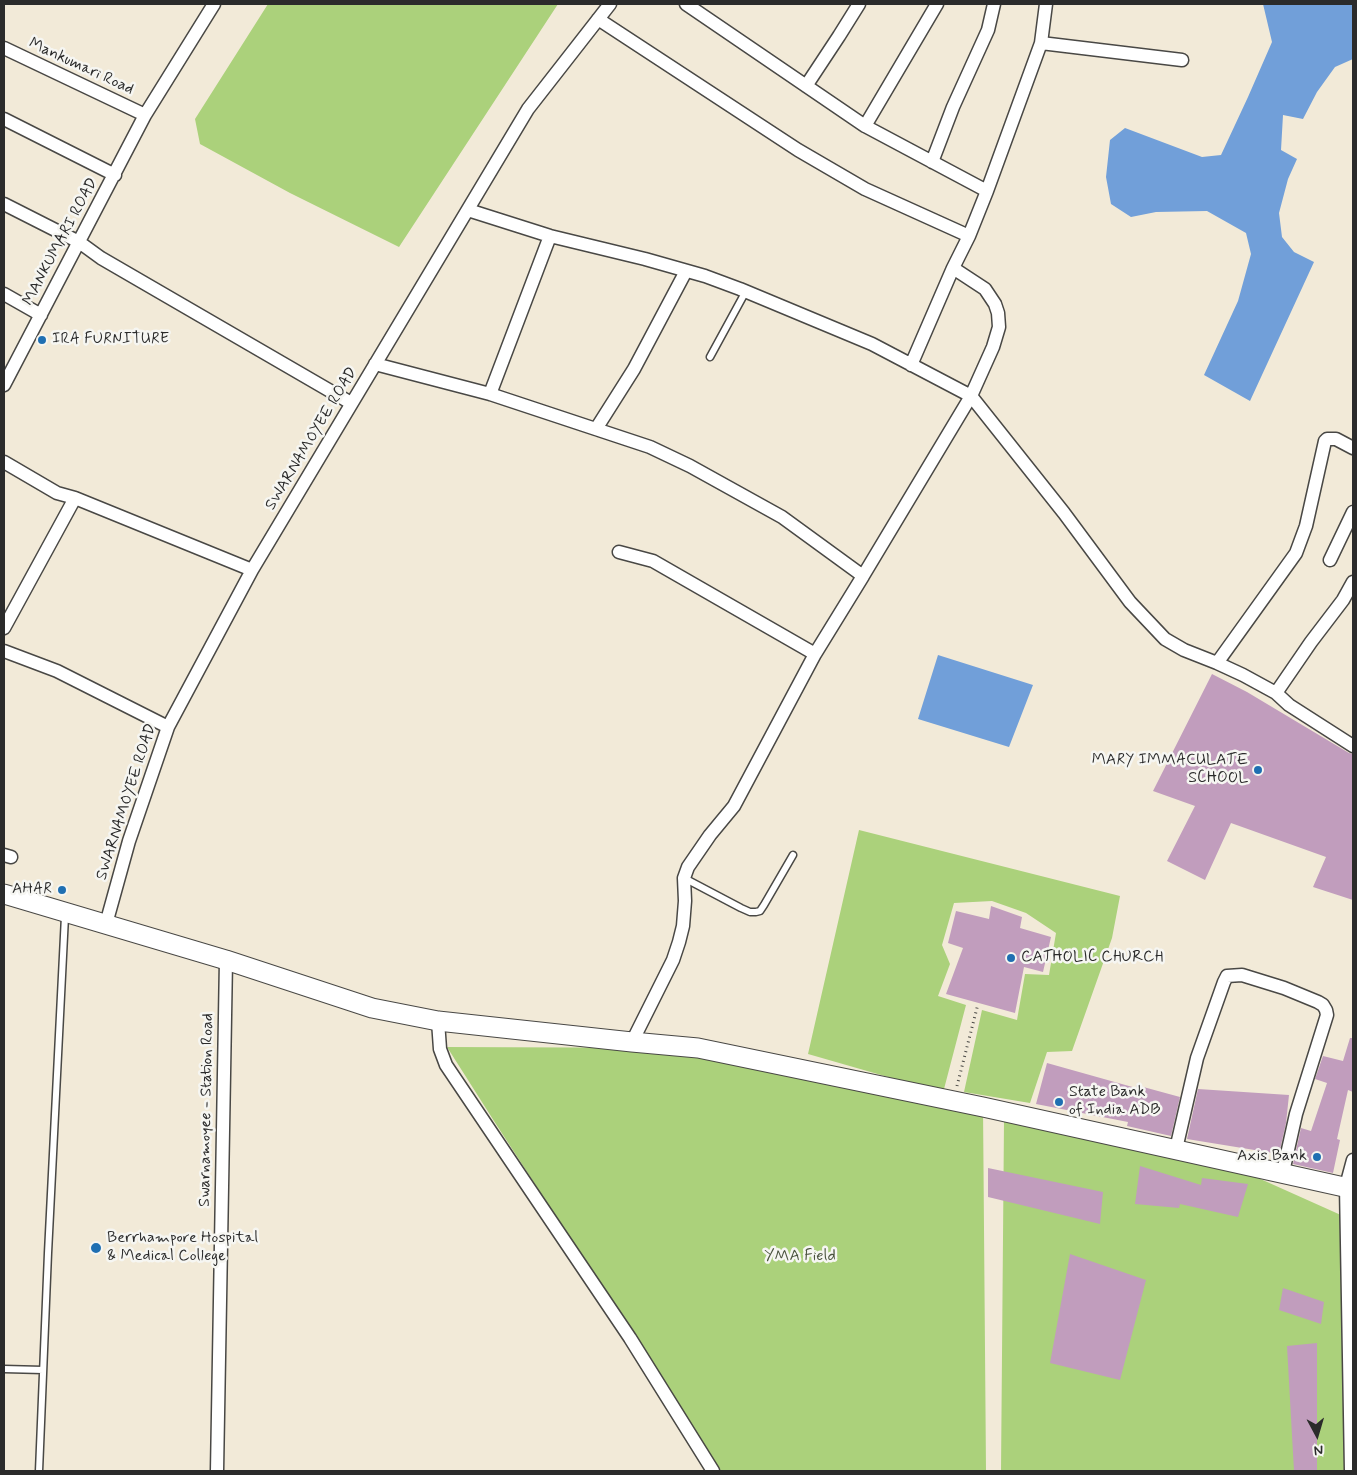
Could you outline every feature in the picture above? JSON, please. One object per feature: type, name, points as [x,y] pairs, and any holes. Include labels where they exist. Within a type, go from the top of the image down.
[{"type":"street","name":"MANKUMARI ROAD","points":[[4,384],[145,114],[214,4]]},
{"type":"street","name":"SWARNAMOYEE ROAD","points":[[106,924],[129,841],[168,727],[252,570],[528,109],[610,4]]},
{"type":"street","points":[[686,4],[865,126],[987,191]]},
{"type":"street","points":[[806,86],[859,4]]},
{"type":"street","points":[[865,126],[937,4]]},
{"type":"street","points":[[932,162],[953,107],[988,30],[994,4]]},
{"type":"street","points":[[911,365],[969,236],[987,191],[1042,43],[1046,4]]},
{"type":"street","points":[[598,19],[815,159],[865,189],[969,236]]},
{"type":"street","points":[[1042,43],[1182,60]]},
{"type":"street","name":"Mankumari Road","points":[[4,48],[145,114]]},
{"type":"street","points":[[4,120],[114,175]]},
{"type":"street","points":[[4,204],[79,242],[101,258],[351,403]]},
{"type":"street","points":[[468,210],[550,236],[645,259],[746,291],[872,344],[971,396],[1064,513],[1130,602],[1165,639],[1184,650],[1217,662],[1276,693],[1289,705],[1353,746]]},
{"type":"street","points":[[490,394],[550,236]]},
{"type":"street","points":[[632,1042],[679,942],[683,926],[685,901],[684,878],[688,867],[734,806],[815,654],[971,396],[993,347],[999,327],[995,304],[985,289],[953,268]]},
{"type":"street","points":[[596,429],[634,369],[686,271]]},
{"type":"street","points":[[4,294],[41,315]]},
{"type":"street","points":[[376,364],[490,394],[650,447],[690,466],[782,517],[863,576]]},
{"type":"street","points":[[1217,662],[1296,553],[1306,526],[1325,442],[1336,439],[1353,448]]},
{"type":"street","points":[[4,462],[56,493],[75,498],[252,570]]},
{"type":"street","points":[[4,628],[75,498]]},
{"type":"street","points":[[1330,560],[1353,512]]},
{"type":"street","points":[[619,552],[653,561],[815,654]]},
{"type":"street","points":[[1276,693],[1353,582]]},
{"type":"street","points":[[4,651],[57,671],[168,727]]},
{"type":"street","points":[[4,894],[226,960],[372,1008],[438,1021],[698,1048],[954,1101],[1350,1188]]},
{"type":"street","name":"Swarnamoyee - Station Road","points":[[217,1471],[226,960]]},
{"type":"street","points":[[1176,1149],[1197,1058],[1224,982],[1227,976],[1242,975],[1284,988],[1318,1002],[1326,1010],[1327,1015],[1296,1114],[1282,1172]]},
{"type":"street","points":[[438,1021],[440,1049],[446,1065],[630,1338],[713,1471]]},
{"type":"street","points":[[1351,1471],[1350,1188],[1353,1160]]},
{"type":"lane","points":[[710,357],[746,291]]},
{"type":"lane","points":[[684,878],[741,908],[750,912],[756,912],[760,911],[764,905],[793,854]]},
{"type":"lane","points":[[40,1471],[43,1370],[65,912]]},
{"type":"lane","points":[[4,1369],[43,1370]]},
{"type":"path","points":[[954,1101],[978,1004]]},
{"type":"green space","points":[[268,4],[558,4],[399,247],[290,193],[200,144],[195,119]]},
{"type":"green space","points":[[859,830],[1120,896],[1112,938],[1072,1051],[1047,1052],[1030,1103],[964,1092],[982,1010],[1017,1020],[1025,974],[1049,975],[1056,933],[1026,913],[992,901],[954,903],[942,945],[950,964],[938,996],[966,1005],[944,1089],[895,1079],[808,1054]]},
{"type":"green space","name":"YMA Field","points":[[447,1047],[698,1048],[983,1107],[986,1471],[721,1471]]},
{"type":"green space","points":[[1004,1121],[1256,1177],[1352,1220],[1353,1471],[1001,1471]]},
{"type":"water","points":[[1263,4],[1353,4],[1353,59],[1335,67],[1317,92],[1303,119],[1283,115],[1281,150],[1297,159],[1288,179],[1279,213],[1282,237],[1294,252],[1314,262],[1250,401],[1204,375],[1238,301],[1251,254],[1246,233],[1207,211],[1156,212],[1131,217],[1111,204],[1106,177],[1110,140],[1125,128],[1202,157],[1221,155],[1272,42]]},
{"type":"water","points":[[938,655],[1033,685],[1009,747],[918,719]]},
{"type":"building","name":"MARY IMMACULATE SCHOOL","points":[[1212,674],[1247,692],[1353,754],[1353,900],[1313,887],[1326,857],[1231,823],[1205,880],[1167,861],[1195,806],[1153,791]]},
{"type":"building","name":"CATHOLIC CHURCH","points":[[991,906],[1022,917],[1020,928],[1051,937],[1043,972],[1024,967],[1015,1013],[946,994],[963,948],[948,943],[956,911],[989,919]]},
{"type":"building","points":[[1350,1038],[1353,1038],[1353,1092],[1348,1090],[1337,1139],[1340,1140],[1333,1173],[1293,1164],[1301,1128],[1311,1131],[1327,1083],[1315,1079],[1323,1056],[1343,1061]]},
{"type":"building","points":[[1047,1063],[1136,1088],[1136,1085],[1180,1097],[1171,1136],[1127,1126],[1128,1122],[1036,1104]]},
{"type":"building","points":[[1198,1089],[1289,1095],[1286,1123],[1279,1154],[1187,1139]]},
{"type":"building","points":[[1140,1166],[1201,1185],[1202,1178],[1248,1184],[1238,1217],[1180,1204],[1179,1208],[1135,1204]]},
{"type":"building","points":[[988,1168],[1103,1192],[1100,1224],[988,1197]]},
{"type":"building","points":[[1070,1254],[1146,1280],[1120,1380],[1050,1363]]},
{"type":"building","points":[[1283,1288],[1324,1302],[1321,1324],[1279,1310]]},
{"type":"building","points":[[1317,1343],[1317,1471],[1294,1471],[1287,1346]]},
{"type":"place","name":"IRA FURNITURE","points":[[42,340]]},
{"type":"place","name":"MARY IMMACULATE SCHOOL","points":[[1258,770]]},
{"type":"place","name":"AHAR","points":[[62,890]]},
{"type":"place","name":"CATHOLIC CHURCH","points":[[1011,958]]},
{"type":"place","name":"State Bank of India ADB","points":[[1059,1102]]},
{"type":"place","name":"Axis Bank","points":[[1317,1157]]},
{"type":"place","name":"Berrhampore Hospital & Medical College","points":[[96,1248]]}]
